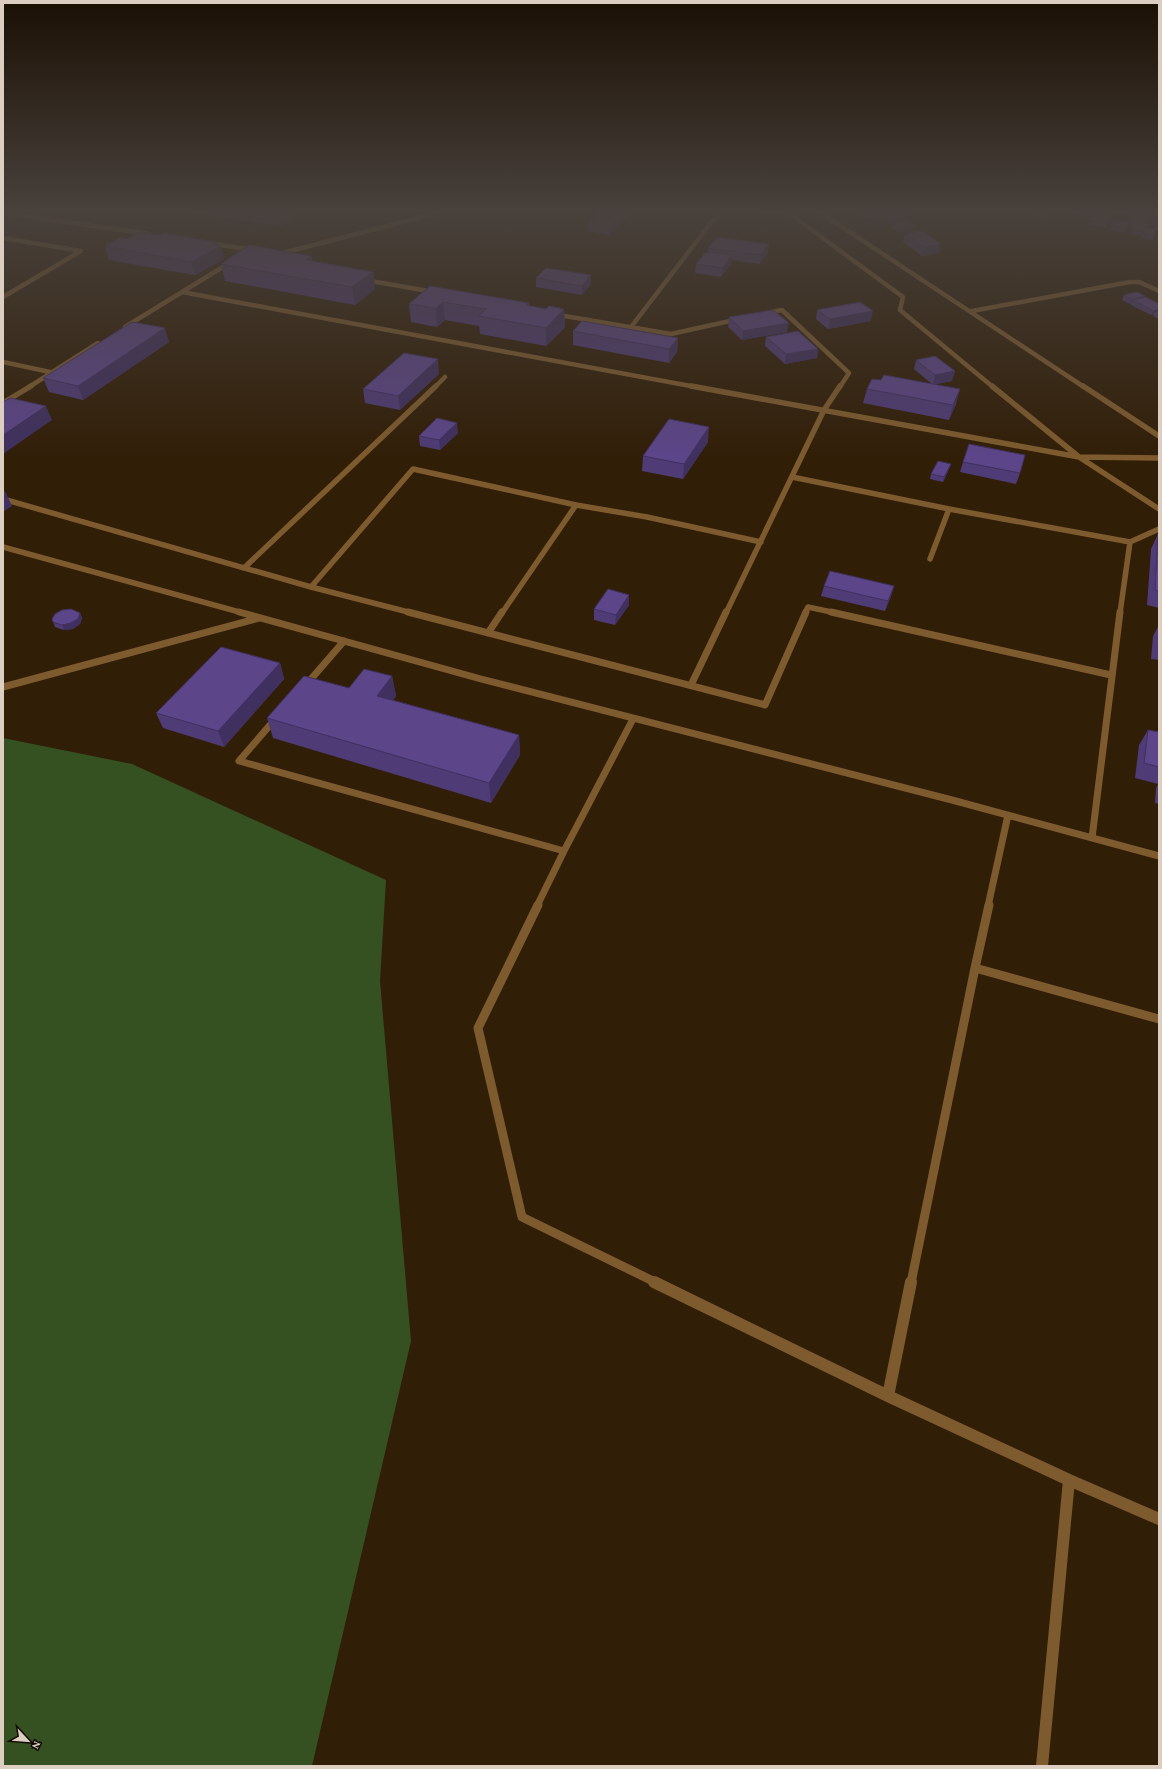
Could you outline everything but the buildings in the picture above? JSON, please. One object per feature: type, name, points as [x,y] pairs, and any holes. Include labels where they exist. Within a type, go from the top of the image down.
[{"type":"street","points":[[122,328],[179,294]]},
{"type":"street","points":[[190,294],[1079,457],[1159,458]]},
{"type":"street","points":[[631,327],[656,294]]},
{"type":"street","points":[[898,294],[903,297],[900,310],[1079,457],[1159,510]]},
{"type":"street","points":[[945,294],[1159,436]]},
{"type":"street","points":[[972,311],[1067,294]]},
{"type":"street","points":[[691,685],[824,410],[849,373],[782,310],[760,315]]},
{"type":"street","points":[[551,314],[671,334],[745,318]]},
{"type":"street","points":[[3,403],[103,340]]},
{"type":"street","points":[[3,362],[50,372]]},
{"type":"street","points":[[244,568],[446,377]]},
{"type":"street","points":[[311,587],[413,469],[576,505],[647,517],[760,542]]},
{"type":"street","points":[[792,477],[949,509],[1130,542],[1159,529]]},
{"type":"street","points":[[3,499],[311,587],[765,705],[808,607],[1111,675]]},
{"type":"street","points":[[488,633],[576,505]]},
{"type":"street","points":[[930,559],[949,509]]},
{"type":"street","points":[[1092,838],[1111,675],[1130,542]]},
{"type":"street","points":[[3,547],[633,719],[1008,815],[1159,856]]},
{"type":"street","points":[[3,687],[260,618]]},
{"type":"street","points":[[297,695],[344,641]]},
{"type":"street","points":[[281,713],[240,761],[564,851]]},
{"type":"street","points":[[633,719],[564,851],[478,1028],[522,1217],[888,1396],[1069,1480],[1159,1519]]},
{"type":"street","points":[[888,1396],[975,968],[1008,815]]},
{"type":"street","points":[[975,968],[1159,1019]]},
{"type":"street","points":[[1042,1766],[1069,1480]]},
{"type":"green space","points":[[3,738],[132,764],[386,880],[380,981],[411,1341],[312,1766],[3,1766]]}]
